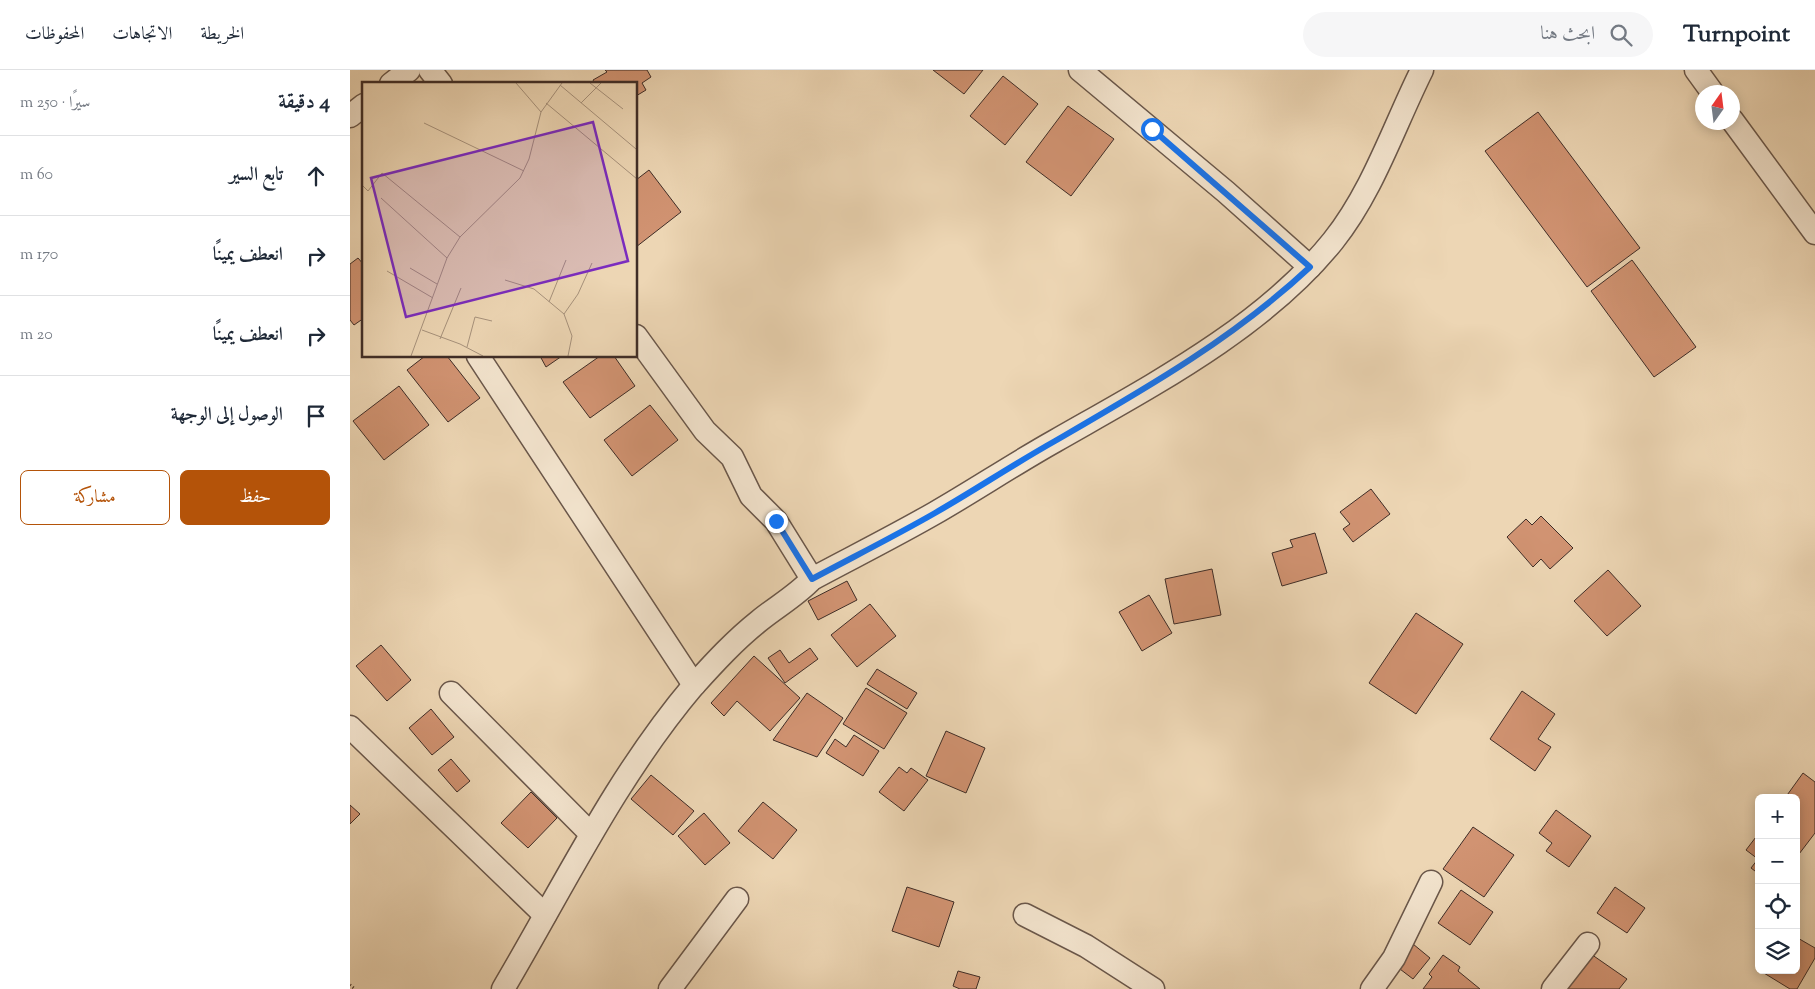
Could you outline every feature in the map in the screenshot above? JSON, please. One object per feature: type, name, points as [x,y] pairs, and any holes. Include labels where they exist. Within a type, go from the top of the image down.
[{"type":"street","points":[[394,82],[409,70]]},
{"type":"street","points":[[430,70],[439,82]]},
{"type":"street","points":[[1080,70],[1226,192],[1310,267]]},
{"type":"street","points":[[503,989],[590,833],[661,729],[694,686],[726,651],[758,621],[798,593],[812,579],[936,512],[1131,398],[1210,347],[1272,302],[1310,267],[1334,240],[1360,200],[1422,70]]},
{"type":"street","points":[[1696,70],[1707,85]]},
{"type":"street","points":[[350,116],[362,107]]},
{"type":"street","points":[[1739,130],[1815,233]]},
{"type":"street","points":[[638,339],[705,431],[732,457],[751,496],[776,521],[812,579]]},
{"type":"street","points":[[479,358],[694,686]]},
{"type":"street","points":[[451,693],[590,833]]},
{"type":"street","points":[[350,727],[545,915]]},
{"type":"street","points":[[1372,989],[1394,958],[1431,882]]},
{"type":"street","points":[[670,989],[737,899]]},
{"type":"street","points":[[1025,915],[1086,946],[1154,989]]},
{"type":"street","points":[[1553,989],[1588,944]]},
{"type":"path","points":[[350,985],[354,989]]},
{"type":"building","points":[[605,70],[647,70],[651,77],[642,83],[646,90],[638,95],[638,82],[594,82],[593,80],[607,72]]},
{"type":"building","points":[[933,70],[983,70],[964,94]]},
{"type":"building","points":[[1003,76],[1038,104],[1005,145],[970,116]]},
{"type":"building","points":[[1068,106],[1114,139],[1071,196],[1026,162]]},
{"type":"building","points":[[1538,112],[1640,248],[1587,287],[1485,151]]},
{"type":"building","points":[[649,170],[681,212],[638,245],[638,178]]},
{"type":"building","points":[[358,258],[362,263],[362,319],[354,325],[350,320],[350,264]]},
{"type":"building","points":[[1632,260],[1696,347],[1654,377],[1591,291]]},
{"type":"building","points":[[422,358],[449,358],[480,398],[448,422],[407,370]]},
{"type":"building","points":[[541,358],[559,358],[546,367]]},
{"type":"building","points":[[597,358],[615,358],[635,386],[590,418],[563,382]]},
{"type":"building","points":[[399,386],[429,425],[384,460],[353,421]]},
{"type":"building","points":[[650,405],[678,440],[632,476],[604,440]]},
{"type":"building","points":[[1371,489],[1390,514],[1353,542],[1343,529],[1350,524],[1340,512]]},
{"type":"building","points":[[1541,516],[1573,548],[1550,569],[1541,559],[1533,567],[1507,537],[1526,519],[1532,525]]},
{"type":"building","points":[[1315,533],[1327,573],[1282,586],[1272,553],[1293,547],[1290,540]]},
{"type":"building","points":[[1212,569],[1221,615],[1174,624],[1165,579]]},
{"type":"building","points":[[1608,570],[1641,606],[1607,636],[1574,601]]},
{"type":"building","points":[[847,581],[857,600],[818,620],[808,601]]},
{"type":"building","points":[[1149,595],[1172,633],[1142,651],[1119,612]]},
{"type":"building","points":[[870,604],[896,636],[857,667],[831,635]]},
{"type":"building","points":[[1416,613],[1463,644],[1416,714],[1369,683]]},
{"type":"building","points":[[381,645],[411,680],[387,701],[356,666]]},
{"type":"building","points":[[810,648],[818,659],[785,683],[768,658],[780,650],[789,663]]},
{"type":"building","points":[[754,656],[800,698],[770,731],[737,701],[724,716],[711,703]]},
{"type":"building","points":[[877,669],[917,693],[907,709],[867,684]]},
{"type":"building","points":[[866,688],[907,713],[884,749],[843,724]]},
{"type":"building","points":[[1522,691],[1555,714],[1538,739],[1551,747],[1535,771],[1490,739]]},
{"type":"building","points":[[807,693],[843,718],[817,757],[773,740]]},
{"type":"building","points":[[431,709],[454,737],[432,755],[409,728]]},
{"type":"building","points":[[946,731],[985,748],[966,793],[926,776]]},
{"type":"building","points":[[854,735],[879,751],[863,776],[826,753],[835,739],[846,747]]},
{"type":"building","points":[[451,759],[470,781],[457,792],[438,770]]},
{"type":"building","points":[[899,767],[907,773],[911,768],[928,780],[904,811],[879,792]]},
{"type":"building","points":[[1803,773],[1815,782],[1815,833],[1800,853],[1800,794],[1788,794]]},
{"type":"building","points":[[651,775],[694,811],[673,835],[631,799]]},
{"type":"building","points":[[531,792],[557,818],[528,848],[501,823]]},
{"type":"building","points":[[763,802],[797,830],[773,859],[738,831]]},
{"type":"building","points":[[350,805],[360,814],[350,824]]},
{"type":"building","points":[[1556,810],[1591,836],[1569,867],[1546,851],[1552,843],[1539,833]]},
{"type":"building","points":[[704,813],[730,843],[705,865],[678,836]]},
{"type":"building","points":[[1473,827],[1514,855],[1484,897],[1443,869]]},
{"type":"building","points":[[1755,838],[1755,857],[1746,850]]},
{"type":"building","points":[[1755,863],[1755,871],[1751,868]]},
{"type":"building","points":[[907,887],[954,902],[939,947],[892,931]]},
{"type":"building","points":[[1615,887],[1645,908],[1627,933],[1597,913]]},
{"type":"building","points":[[1461,890],[1493,912],[1470,945],[1438,923]]},
{"type":"building","points":[[1800,939],[1815,948],[1815,958],[1797,989],[1790,989],[1766,974],[1800,974]]},
{"type":"building","points":[[1413,944],[1430,958],[1413,979],[1396,966]]},
{"type":"building","points":[[1588,952],[1627,979],[1619,989],[1566,989]]},
{"type":"building","points":[[1443,955],[1460,967],[1458,971],[1480,989],[1423,989],[1432,977],[1429,974]]},
{"type":"building","points":[[958,971],[980,977],[976,989],[960,989],[953,986]]},
{"type":"route","points":[[776,521],[812,579],[936,512],[1131,398],[1230,333],[1272,302],[1310,267],[1152,129]]}]
